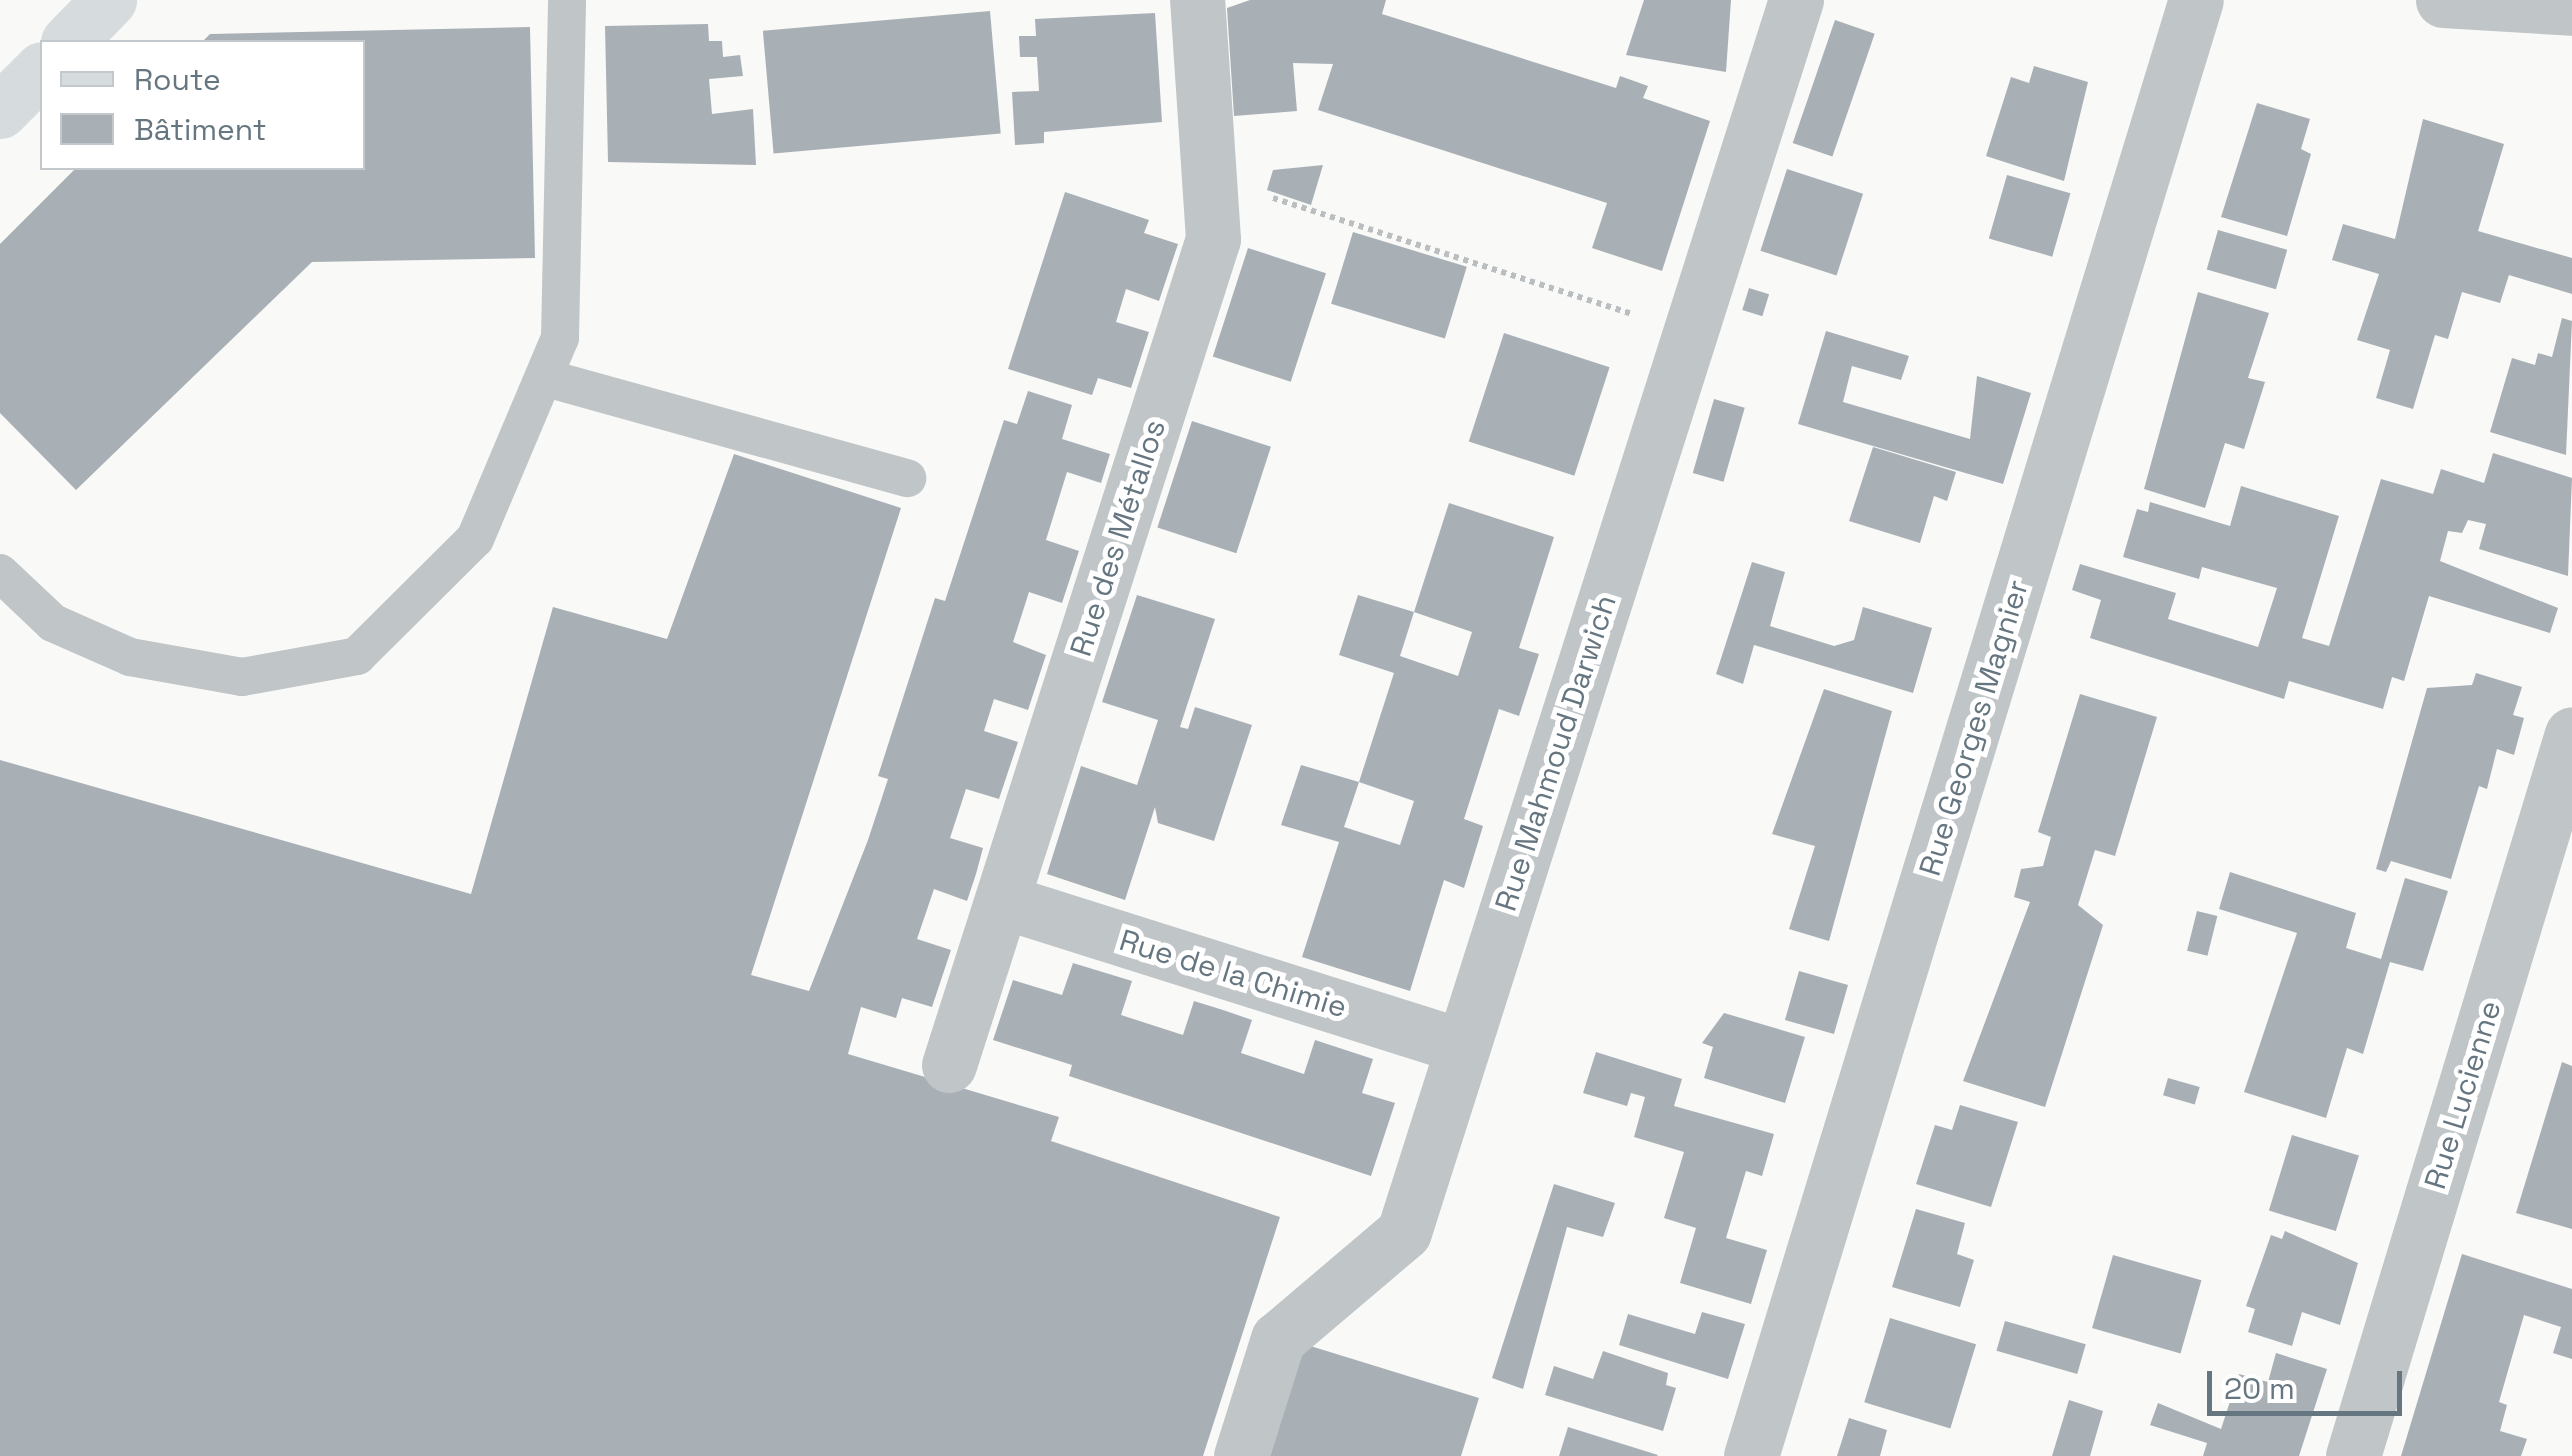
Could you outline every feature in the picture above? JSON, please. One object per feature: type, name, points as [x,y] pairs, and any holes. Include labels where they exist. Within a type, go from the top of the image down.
[{"type":"main road","points":[[70,40],[110,0]]},
{"type":"street","name":"Rue des Métallos","points":[[949,1065],[1214,239],[1197,0]]},
{"type":"street","name":"Rue Mahmoud Darwich","points":[[1241,1456],[1278,1339],[1404,1232],[1796,0]]},
{"type":"street","name":"Rue Georges Magnier","points":[[1751,1456],[2196,0]]},
{"type":"street","points":[[2443,0],[2572,8]]},
{"type":"street","name":"Rue Lucienne","points":[[2353,1456],[2572,734]]},
{"type":"street","name":"Rue de la Chimie","points":[[1002,901],[1463,1046]]},
{"type":"lane","points":[[0,573],[53,623],[130,657],[242,677],[357,656],[475,538],[560,338],[567,0]]},
{"type":"lane","points":[[546,378],[907,478]]},
{"type":"path","points":[[1208,177],[1690,332]]},
{"type":"building","points":[[1250,0],[1386,0],[1382,14],[1616,88],[1620,76],[1648,86],[1643,98],[1710,121],[1662,271],[1592,248],[1607,203],[1318,110],[1333,64],[1293,63],[1297,111],[1234,116],[1227,8]]},
{"type":"building","points":[[1644,0],[1731,0],[1726,72],[1626,55]]},
{"type":"building","points":[[990,11],[1001,134],[774,153],[763,31]]},
{"type":"building","points":[[1155,13],[1162,122],[1044,132],[1044,143],[1015,145],[1012,92],[1039,91],[1037,57],[1020,57],[1019,36],[1036,36],[1035,19]]},
{"type":"building","points":[[1835,20],[1875,34],[1832,157],[1793,143]]},
{"type":"building","points":[[708,24],[709,41],[722,41],[723,57],[740,55],[743,76],[709,79],[712,114],[753,109],[756,165],[608,162],[605,26]]},
{"type":"building","points":[[530,27],[535,258],[312,262],[76,490],[0,413],[0,244],[74,170],[365,170],[365,40],[204,40],[210,34]]},
{"type":"building","points":[[2034,66],[2088,82],[2064,181],[1986,156],[2011,77],[2029,83]]},
{"type":"building","points":[[2257,103],[2310,119],[2301,149],[2311,154],[2287,236],[2221,217]]},
{"type":"building","points":[[2423,119],[2504,144],[2478,231],[2572,258],[2572,294],[2509,275],[2500,303],[2462,292],[2448,339],[2435,335],[2413,409],[2376,398],[2390,350],[2357,340],[2379,274],[2332,260],[2343,224],[2395,239]]},
{"type":"building","points":[[1323,165],[1311,205],[1267,190],[1273,170]]},
{"type":"building","points":[[1787,169],[1863,194],[1837,276],[1760,251]]},
{"type":"building","points":[[2007,175],[2070,193],[2052,257],[1989,238]]},
{"type":"building","points":[[1065,192],[1149,220],[1144,233],[1178,244],[1159,301],[1126,289],[1116,322],[1149,332],[1131,388],[1098,378],[1092,395],[1008,369]]},
{"type":"building","points":[[2218,230],[2287,250],[2276,289],[2207,269]]},
{"type":"building","points":[[1353,232],[1467,267],[1445,339],[1331,304]]},
{"type":"building","points":[[1248,248],[1326,273],[1291,382],[1213,356]]},
{"type":"building","points":[[1749,288],[1769,294],[1762,316],[1742,310]]},
{"type":"building","points":[[2198,292],[2269,313],[2248,378],[2265,382],[2244,449],[2225,443],[2205,508],[2144,489]]},
{"type":"building","points":[[2562,318],[2572,321],[2566,455],[2490,432],[2512,358],[2535,365],[2538,353],[2552,357]]},
{"type":"building","points":[[1826,331],[1909,356],[1901,380],[1852,366],[1843,402],[1970,439],[1977,376],[2031,393],[2003,484],[1798,424]]},
{"type":"building","points":[[1504,333],[1610,367],[1574,476],[1469,441]]},
{"type":"building","points":[[1028,391],[1072,405],[1062,439],[1110,454],[1101,483],[1067,472],[1046,540],[1079,551],[1062,603],[1029,592],[1013,642],[1046,655],[1028,710],[994,699],[984,731],[1018,742],[999,799],[966,789],[950,838],[983,848],[976,874],[967,901],[934,889],[917,939],[951,950],[932,1007],[902,998],[896,1018],[861,1007],[848,1054],[1059,1117],[1051,1141],[1280,1217],[1203,1456],[0,1456],[0,760],[471,894],[553,607],[667,639],[734,454],[901,508],[751,975],[809,991],[888,779],[878,776],[935,598],[945,601],[1004,420],[1017,424]]},
{"type":"building","points":[[1714,399],[1745,408],[1724,482],[1693,473]]},
{"type":"building","points":[[1192,421],[1271,447],[1236,553],[1157,528]]},
{"type":"building","points":[[1873,447],[1956,472],[1947,501],[1934,496],[1920,543],[1849,521]]},
{"type":"building","points":[[2493,453],[2572,478],[2568,576],[2479,549],[2486,524],[2468,520],[2462,533],[2448,531],[2440,561],[2558,608],[2550,633],[2429,596],[2404,681],[2392,677],[2383,709],[2289,681],[2284,699],[2090,638],[2101,600],[2072,590],[2080,564],[2176,593],[2168,619],[2258,647],[2277,588],[2202,567],[2199,579],[2123,557],[2137,509],[2148,512],[2150,502],[2230,526],[2241,486],[2339,516],[2302,638],[2329,646],[2381,479],[2433,494],[2441,469],[2484,483]]},
{"type":"building","points":[[1449,503],[1554,537],[1519,648],[1539,654],[1519,716],[1499,709],[1464,819],[1483,826],[1464,888],[1444,880],[1410,991],[1302,957],[1339,842],[1281,825],[1301,765],[1359,782],[1394,673],[1339,655],[1358,595],[1414,612]],"holes":[[[1414,612],[1472,632],[1458,676],[1400,656]],[[1359,782],[1414,801],[1400,845],[1344,827]]]},
{"type":"building","points":[[1752,562],[1785,572],[1770,626],[1834,646],[1854,640],[1863,607],[1932,628],[1913,693],[1754,645],[1743,684],[1716,674]]},
{"type":"building","points":[[1137,595],[1215,619],[1180,727],[1188,729],[1195,707],[1252,725],[1214,841],[1158,823],[1155,807],[1125,900],[1047,874],[1081,766],[1137,785],[1158,720],[1102,702]]},
{"type":"building","points":[[2476,673],[2522,687],[2513,715],[2524,718],[2514,755],[2497,749],[2487,789],[2479,786],[2451,879],[2391,861],[2386,872],[2376,869],[2427,688],[2472,685]]},
{"type":"building","points":[[1824,689],[1892,711],[1829,941],[1789,929],[1815,846],[1772,834]]},
{"type":"building","points":[[2080,694],[2157,717],[2115,856],[2095,850],[2078,905],[2103,925],[2045,1107],[1963,1081],[2030,902],[2014,897],[2021,869],[2043,866],[2051,837],[2038,832]]},
{"type":"building","points":[[2230,872],[2356,913],[2346,948],[2381,959],[2405,878],[2448,891],[2423,971],[2390,962],[2363,1054],[2347,1048],[2326,1118],[2244,1092],[2297,933],[2219,909]]},
{"type":"building","points":[[2197,911],[2217,916],[2207,956],[2187,951]]},
{"type":"building","points":[[1073,963],[1132,981],[1121,1015],[1183,1035],[1194,1001],[1252,1020],[1241,1053],[1304,1074],[1315,1040],[1373,1059],[1362,1093],[1395,1103],[1371,1176],[1069,1076],[1072,1065],[993,1040],[1013,980],[1062,995]]},
{"type":"building","points":[[1799,971],[1848,985],[1834,1034],[1785,1020]]},
{"type":"building","points":[[1724,1013],[1805,1037],[1785,1103],[1704,1078],[1713,1047],[1702,1043]]},
{"type":"building","points":[[1596,1052],[1682,1079],[1674,1106],[1774,1134],[1762,1176],[1746,1171],[1726,1238],[1767,1250],[1751,1304],[1680,1283],[1696,1228],[1664,1218],[1684,1152],[1634,1137],[1645,1097],[1631,1093],[1627,1106],[1583,1093]]},
{"type":"building","points":[[2562,1062],[2572,1066],[2572,1229],[2516,1213]]},
{"type":"building","points":[[2168,1078],[2200,1087],[2195,1104],[2163,1095]]},
{"type":"building","points":[[1960,1105],[2018,1122],[1991,1207],[1916,1184],[1935,1125],[1952,1130]]},
{"type":"building","points":[[2292,1135],[2359,1155],[2336,1231],[2269,1211]]},
{"type":"building","points":[[1554,1184],[1615,1203],[1603,1237],[1567,1227],[1523,1389],[1492,1378]]},
{"type":"building","points":[[1916,1209],[1965,1223],[1957,1254],[1974,1260],[1960,1307],[1892,1287]]},
{"type":"building","points":[[2285,1231],[2358,1263],[2340,1325],[2302,1312],[2292,1346],[2248,1332],[2255,1309],[2246,1306],[2271,1235],[2282,1239]]},
{"type":"building","points":[[2462,1254],[2572,1289],[2572,1359],[2553,1353],[2561,1327],[2524,1315],[2499,1402],[2507,1405],[2500,1431],[2527,1439],[2521,1456],[2401,1456]]},
{"type":"building","points":[[2113,1255],[2201,1280],[2180,1353],[2092,1328]]},
{"type":"building","points":[[1702,1312],[1745,1324],[1728,1379],[1619,1345],[1628,1314],[1695,1334]]},
{"type":"building","points":[[1890,1318],[1976,1344],[1950,1428],[1864,1402]]},
{"type":"building","points":[[2005,1321],[2086,1344],[2077,1374],[1996,1351]]},
{"type":"building","points":[[1304,1344],[1479,1398],[1461,1456],[1270,1456]]},
{"type":"building","points":[[1603,1351],[1668,1373],[1666,1385],[1676,1388],[1663,1431],[1545,1395],[1554,1366],[1593,1379]]},
{"type":"building","points":[[2276,1353],[2327,1369],[2299,1456],[2203,1456],[2207,1443],[2150,1425],[2158,1403],[2221,1429],[2239,1374],[2268,1382]]},
{"type":"building","points":[[2069,1400],[2103,1411],[2090,1456],[2052,1456]]},
{"type":"building","points":[[1849,1418],[1887,1430],[1880,1456],[1837,1456]]},
{"type":"building","points":[[1568,1427],[1658,1455],[1559,1456]]}]
